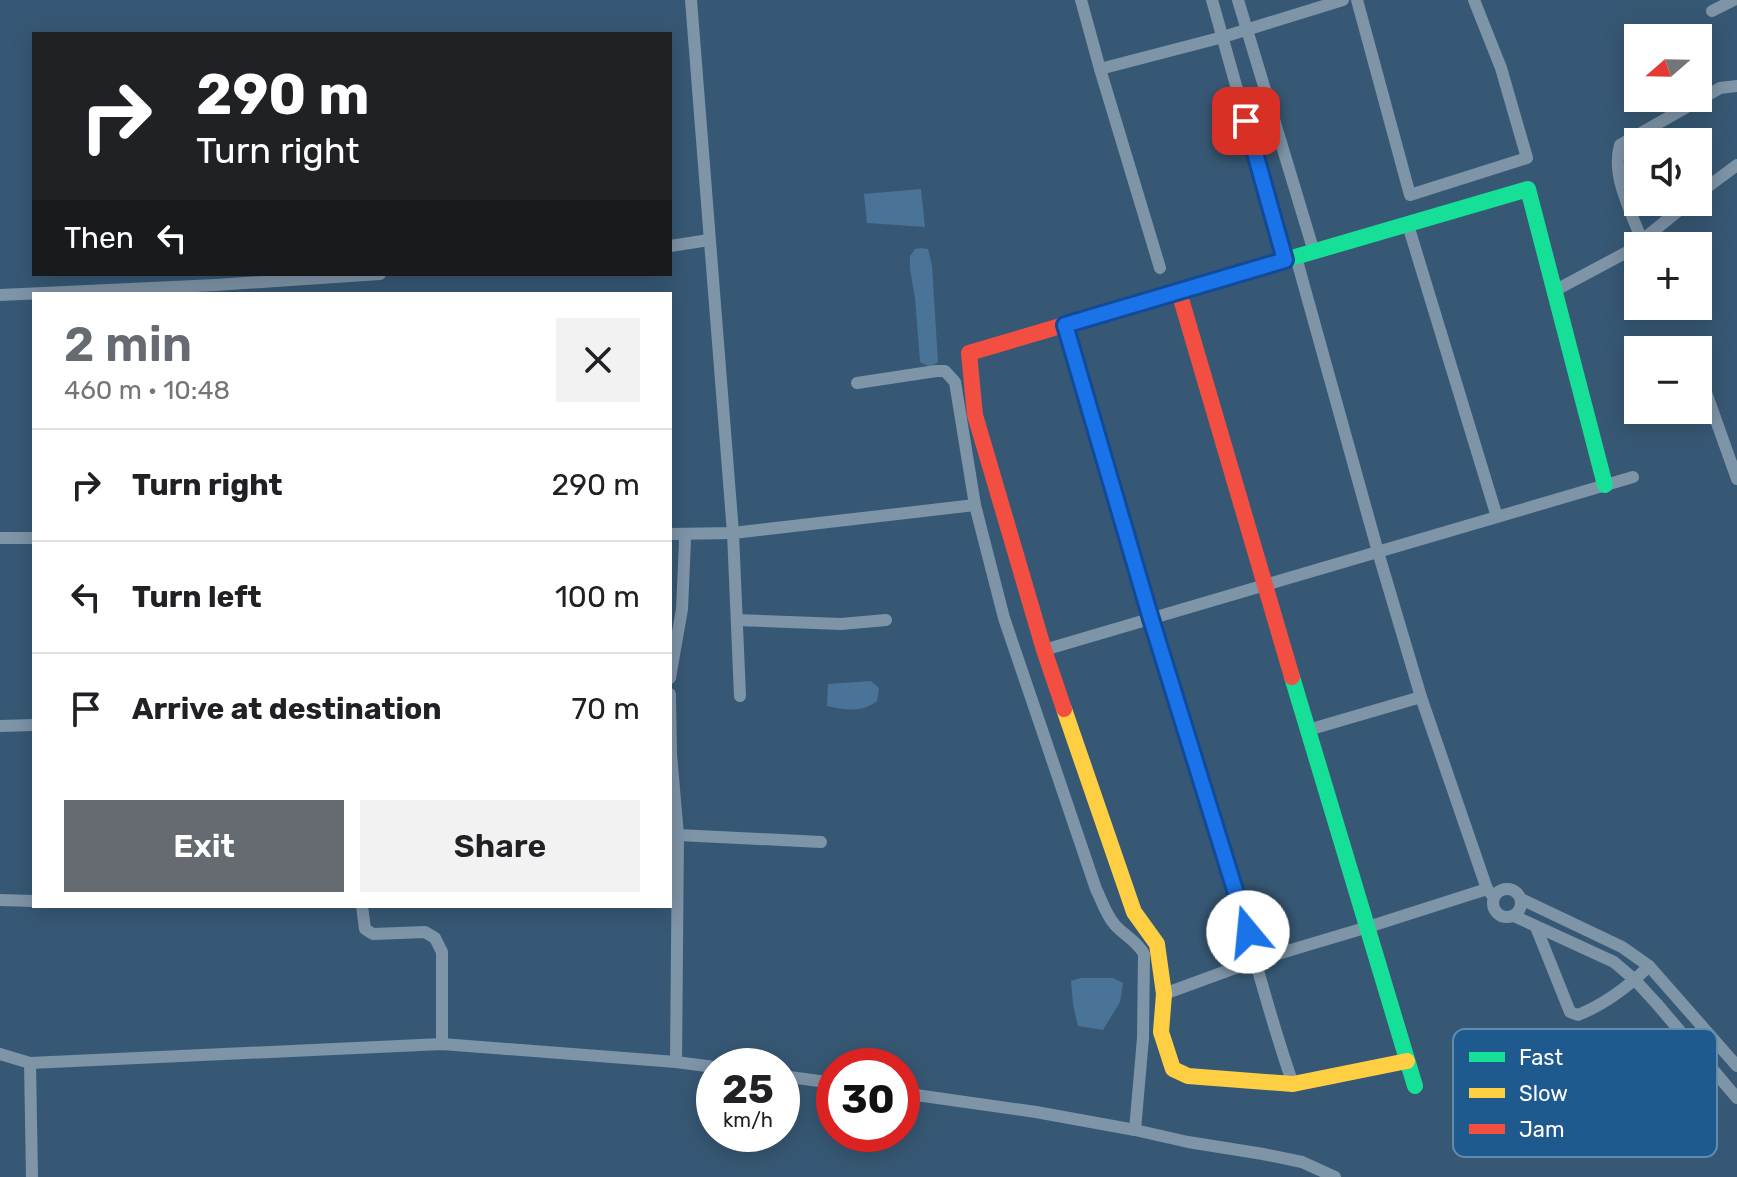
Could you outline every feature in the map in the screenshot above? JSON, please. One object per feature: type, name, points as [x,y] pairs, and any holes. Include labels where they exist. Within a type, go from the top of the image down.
[{"type":"street","points":[[691,0],[733,533],[740,696]]},
{"type":"street","points":[[1081,0],[1160,268]]},
{"type":"street","points":[[1164,994],[1257,960],[1368,927],[1490,893],[1505,889],[1512,889],[1521,899],[1519,912],[1514,916],[1497,914],[1493,906],[1490,893],[1421,697],[1212,0]]},
{"type":"street","points":[[1238,0],[1314,252]]},
{"type":"street","points":[[1100,69],[1223,37],[1343,0]]},
{"type":"street","points":[[1357,0],[1410,195],[1527,158],[1501,68],[1474,0]]},
{"type":"street","points":[[1712,11],[1734,0]]},
{"type":"street","points":[[1639,232],[1620,180],[1617,156],[1620,145],[1720,88],[1737,86]]},
{"type":"street","points":[[1712,184],[1737,165]]},
{"type":"street","points":[[1407,1061],[1293,1084],[1188,1076],[1173,1069],[1161,1032],[1164,994],[1157,944],[1134,912],[1044,650],[975,415],[969,353],[1528,189],[1605,485]]},
{"type":"street","points":[[1653,232],[1672,216]]},
{"type":"street","points":[[1408,225],[1497,517]]},
{"type":"street","points":[[672,246],[709,240]]},
{"type":"street","points":[[1554,291],[1624,254]]},
{"type":"street","points":[[130,292],[217,290],[360,276]]},
{"type":"street","points":[[1179,292],[1415,1086]]},
{"type":"street","points":[[0,295],[32,294]]},
{"type":"street","points":[[1065,325],[1293,1084]]},
{"type":"street","points":[[857,383],[936,371],[945,371],[955,382],[975,505],[1004,618],[1096,889],[1112,922],[1139,945],[1144,954],[1143,1038],[1135,1130]]},
{"type":"street","points":[[1712,409],[1737,479]]},
{"type":"street","points":[[1044,650],[1633,477]]},
{"type":"street","points":[[676,534],[733,533],[975,505]]},
{"type":"street","points":[[672,666],[682,609],[685,541],[676,534]]},
{"type":"street","points":[[0,538],[32,538]]},
{"type":"street","points":[[737,620],[841,624],[886,620]]},
{"type":"street","points":[[1308,730],[1421,697]]},
{"type":"street","points":[[0,726],[32,725]]},
{"type":"street","points":[[672,766],[678,835],[676,1062]]},
{"type":"street","points":[[678,835],[821,842]]},
{"type":"street","points":[[1521,899],[1622,947],[1649,966],[1704,1029]]},
{"type":"street","points":[[0,900],[32,901]]},
{"type":"street","points":[[362,908],[365,929],[373,934],[425,932],[435,938],[442,952],[442,1044]]},
{"type":"street","points":[[1514,916],[1614,962],[1635,980],[1677,1029]]},
{"type":"street","points":[[1536,927],[1570,1012],[1578,1015],[1593,1009],[1635,980],[1649,966]]},
{"type":"street","points":[[1717,1043],[1737,1066]]},
{"type":"street","points":[[0,1054],[30,1063],[442,1044],[696,1065]]},
{"type":"street","points":[[30,1063],[32,1177]]},
{"type":"street","points":[[1717,1075],[1737,1098]]},
{"type":"street","points":[[920,1096],[1036,1112],[1302,1162],[1335,1177]]},
{"type":"water","points":[[921,189],[925,227],[867,223],[864,194]]},
{"type":"water","points":[[915,249],[928,249],[932,265],[938,362],[930,367],[920,362],[910,269],[910,256]]},
{"type":"water","points":[[871,681],[879,688],[877,701],[871,705],[853,710],[827,706],[828,684]]},
{"type":"water","points":[[1113,978],[1123,983],[1120,1002],[1103,1030],[1078,1026],[1071,981]]},
{"type":"traffic: fast","points":[[1264,266],[1528,189],[1605,485]]},
{"type":"traffic: fast","points":[[1292,677],[1415,1086]]},
{"type":"traffic: slow","points":[[1064,709],[1134,912],[1157,944],[1164,994],[1161,1032],[1173,1069],[1188,1076],[1293,1084],[1407,1061]]},
{"type":"traffic: jam","points":[[1064,709],[975,415],[969,353],[1264,266]]},
{"type":"traffic: jam","points":[[1179,292],[1292,677]]},
{"type":"route","points":[[1246,121],[1285,260],[1065,325],[1151,619],[1248,932]]}]
